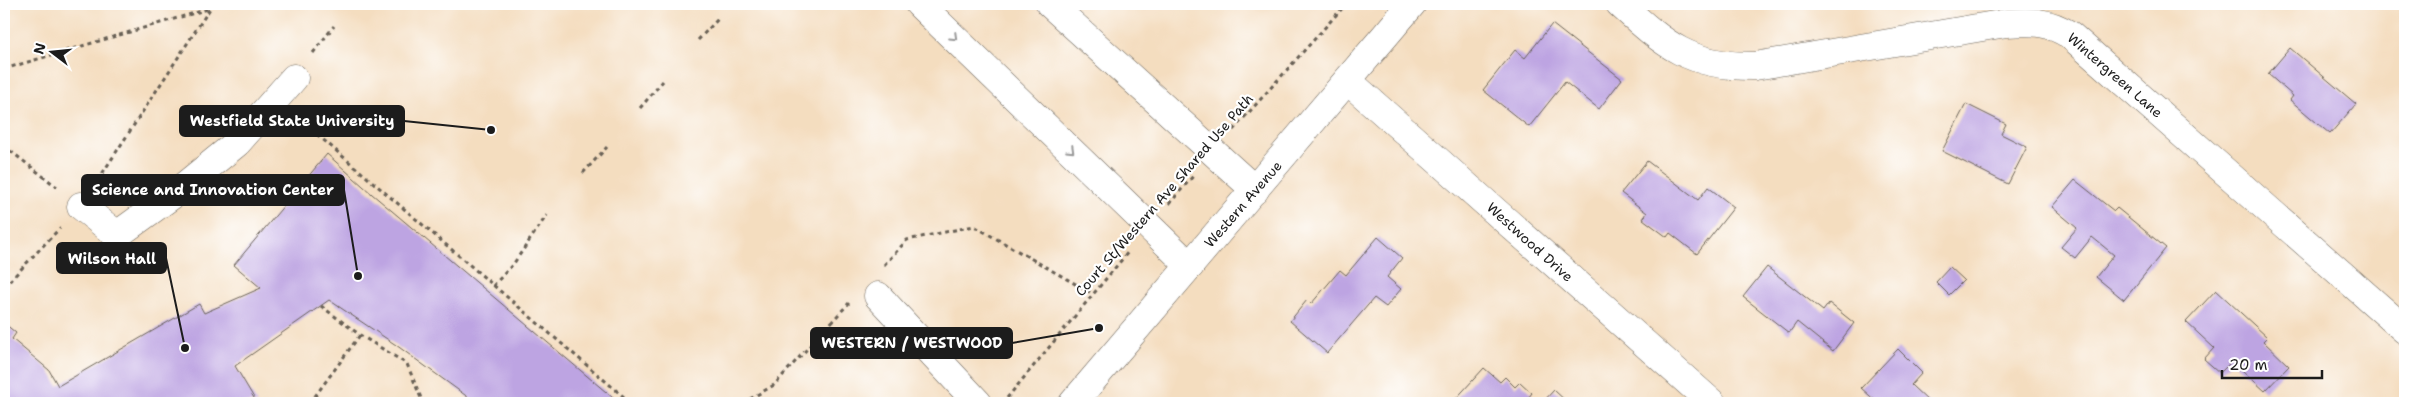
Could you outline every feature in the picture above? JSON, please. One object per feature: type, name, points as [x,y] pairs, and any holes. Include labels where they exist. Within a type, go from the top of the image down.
[{"type":"street","points":[[919,4],[1150,225],[1190,266]]},
{"type":"street","points":[[1050,4],[1255,190]]},
{"type":"street","name":"Western Avenue","points":[[1073,403],[1412,4]]},
{"type":"street","name":"Wintergreen Lane","points":[[1620,4],[1644,26],[1680,53],[1709,63],[1740,66],[1755,66],[2006,23],[2041,22],[2056,26],[2070,35],[2405,330]]},
{"type":"street","points":[[81,206],[117,235],[178,191],[237,143],[294,78]]},
{"type":"street","name":"Westwood Drive","points":[[1348,80],[1712,403]]},
{"type":"street","points":[[878,296],[978,403]]},
{"type":"path","points":[[4,287],[81,206],[213,4]]},
{"type":"path","name":"Court St/Western Ave Shared Use Path","points":[[1003,403],[1150,225],[1346,4]]},
{"type":"path","points":[[4,69],[209,8]]},
{"type":"path","points":[[698,40],[718,19]]},
{"type":"path","points":[[294,78],[334,26]]},
{"type":"path","points":[[640,108],[663,80]]},
{"type":"path","points":[[294,115],[631,403]]},
{"type":"path","points":[[4,146],[81,206]]},
{"type":"path","points":[[583,173],[607,148]]},
{"type":"path","points":[[493,286],[514,262],[548,215]]},
{"type":"path","points":[[974,226],[1094,294]]},
{"type":"path","points":[[321,306],[360,336],[407,364],[423,403]]},
{"type":"path","points":[[310,403],[360,336]]},
{"type":"building","points":[[1552,24],[1622,79],[1599,109],[1565,82],[1529,127],[1483,90],[1515,50],[1525,58]]},
{"type":"building","points":[[2290,48],[2356,104],[2330,134],[2290,100],[2293,96],[2268,74]]},
{"type":"building","points":[[1966,104],[2006,124],[2001,134],[2027,147],[2008,184],[1942,151]]},
{"type":"building","points":[[327,154],[619,403],[476,403],[396,345],[329,300],[235,366],[257,403],[4,403],[4,323],[16,333],[12,339],[49,370],[58,386],[199,304],[204,313],[261,288],[234,265]]},
{"type":"building","points":[[1647,161],[1698,200],[1708,187],[1734,207],[1697,254],[1670,233],[1667,237],[1643,219],[1647,213],[1621,193]]},
{"type":"building","points":[[2075,180],[2114,211],[2117,208],[2166,248],[2124,300],[2096,277],[2114,255],[2092,237],[2075,258],[2061,247],[2077,228],[2052,207]]},
{"type":"building","points":[[1378,237],[1402,258],[1387,277],[1401,289],[1386,307],[1374,298],[1327,353],[1290,321],[1307,300],[1311,304],[1340,270],[1346,275]]},
{"type":"building","points":[[1767,267],[1823,311],[1829,303],[1854,323],[1833,351],[1797,322],[1789,333],[1743,297]]},
{"type":"building","points":[[1950,267],[1964,280],[1949,295],[1936,282]]},
{"type":"building","points":[[2216,290],[2267,337],[2263,341],[2289,366],[2265,391],[2232,361],[2220,373],[2204,359],[2214,348],[2186,322]]},
{"type":"building","points":[[1898,349],[1922,373],[1911,385],[1930,403],[1878,403],[1861,388]]},
{"type":"building","points":[[1484,368],[1500,382],[1505,377],[1515,387],[1520,382],[1532,393],[1528,398],[1534,403],[1452,403]]},
{"type":"building","points":[[1554,390],[1568,403],[1542,403]]},
{"type":"place","name":"Westfield State University","points":[[491,130]]},
{"type":"place","name":"Science and Innovation Center","points":[[358,276]]},
{"type":"place","name":"WESTERN / WESTWOOD","points":[[1099,328]]},
{"type":"place","name":"Wilson Hall","points":[[185,348]]}]
